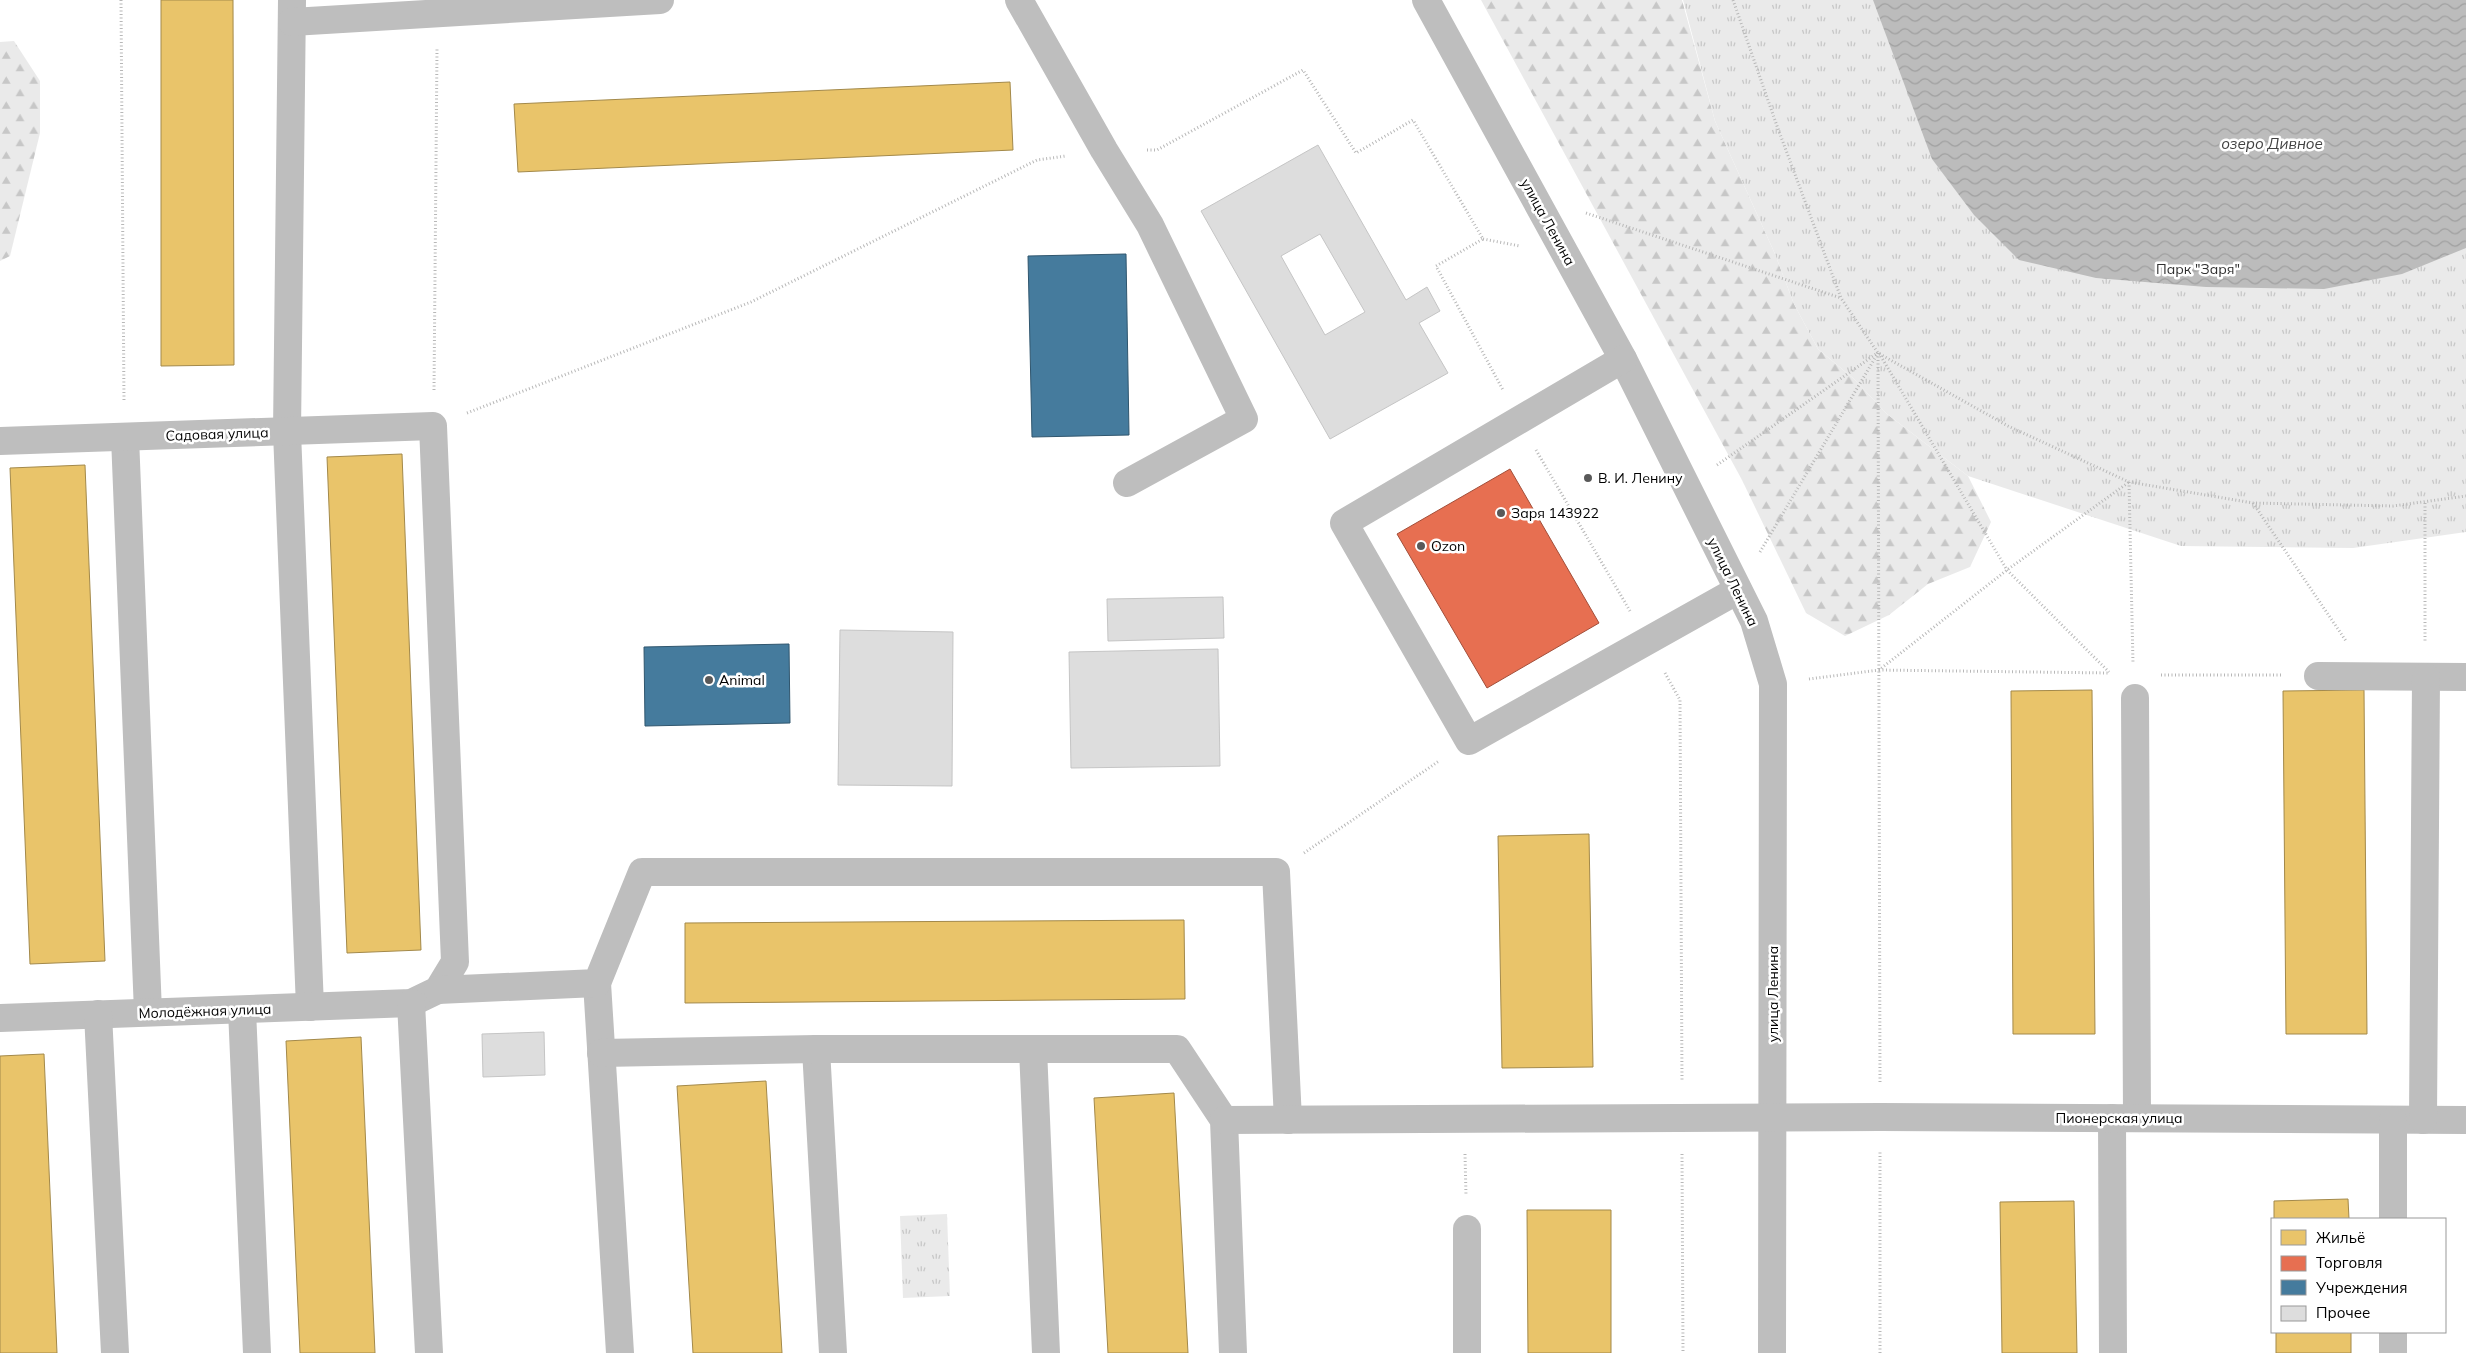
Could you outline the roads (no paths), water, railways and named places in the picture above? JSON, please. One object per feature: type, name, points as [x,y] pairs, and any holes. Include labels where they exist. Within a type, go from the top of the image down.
[{"type":"street","points":[[310,1007],[287,432],[292,11],[437,13],[660,0]]},
{"type":"street","points":[[1019,0],[1104,150],[1150,225],[1244,419],[1127,483]]},
{"type":"street","name":"улица Ленина","points":[[1426,0],[1624,359],[1754,621],[1773,684],[1772,1353]]},
{"type":"street","points":[[1624,359],[1344,523],[1469,741],[1738,590]]},
{"type":"street","name":"Садовая улица","points":[[0,441],[434,426],[455,962],[438,990]]},
{"type":"street","points":[[125,437],[148,1012]]},
{"type":"street","points":[[2318,676],[2466,677]]},
{"type":"street","points":[[2423,1120],[2426,677]]},
{"type":"street","points":[[2113,1353],[2124,1118],[2134,687]]},
{"type":"street","points":[[620,1353],[597,984],[642,872],[1276,872],[1288,1120]]},
{"type":"street","points":[[429,1353],[411,1003],[438,990],[597,984]]},
{"type":"street","name":"Молодёжная улица","points":[[0,1018],[411,1003]]},
{"type":"street","points":[[242,1010],[257,1353]]},
{"type":"street","points":[[98,1014],[115,1353]]},
{"type":"street","points":[[601,1053],[816,1050],[1177,1050],[1224,1120],[1233,1353]]},
{"type":"street","points":[[816,1050],[834,1353]]},
{"type":"street","points":[[1033,1050],[1046,1353]]},
{"type":"street","name":"Пионерская улица","points":[[1224,1120],[1880,1117],[2466,1120]]},
{"type":"street","points":[[2393,1121],[2393,1218]]},
{"type":"street","points":[[1466,1229],[1467,1353]]},
{"type":"street","points":[[2393,1333],[2393,1353]]},
{"type":"water","name":"озеро Дивное","points":[[1873,0],[2466,0],[2466,248],[2402,274],[2324,289],[2206,287],[2096,278],[2019,260],[1974,215],[1932,159]]},
{"type":"place","name":"В. И. Ленину","points":[[1588,478]]},
{"type":"place","name":"Заря 143922","points":[[1501,513]]},
{"type":"place","name":"Ozon","points":[[1421,546]]},
{"type":"place","name":"Animal","points":[[709,680]]},
{"type":"park label","name":"Парк \"Заря\"","points":[[2198,269]]}]
